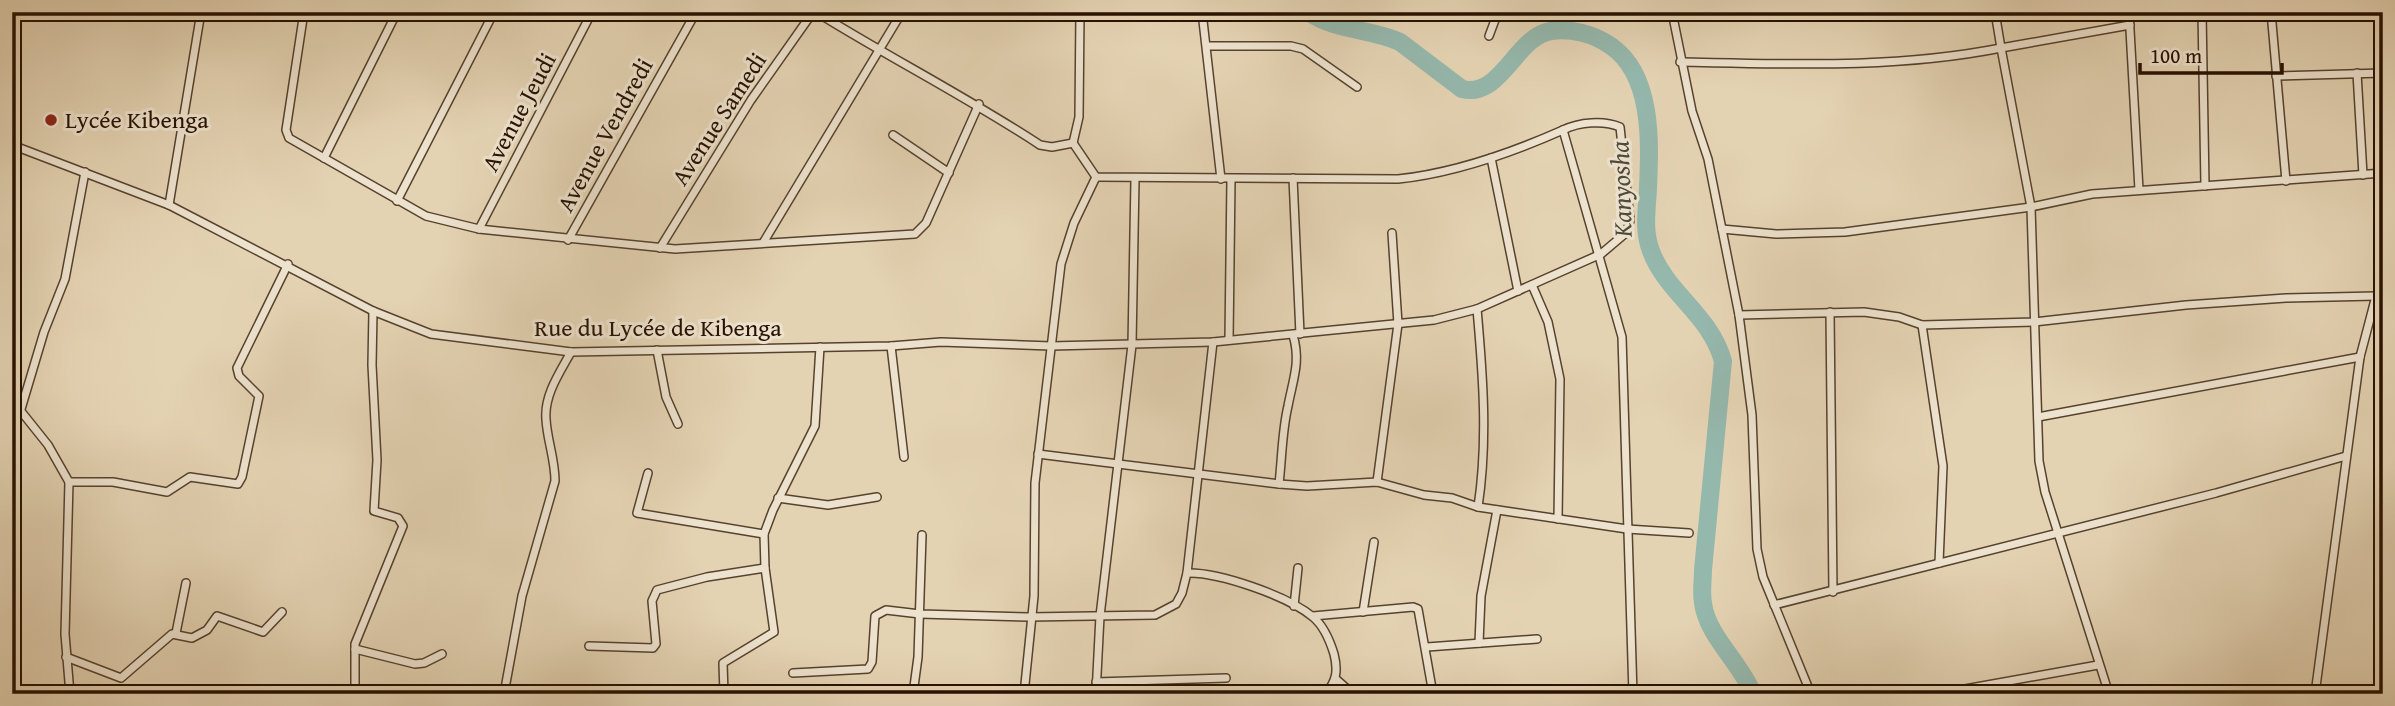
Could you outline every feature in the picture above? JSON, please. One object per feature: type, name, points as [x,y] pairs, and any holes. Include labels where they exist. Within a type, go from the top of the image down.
[{"type":"street","points":[[169,205],[201,12]]},
{"type":"street","points":[[304,12],[286,130],[293,141],[397,201],[440,221],[479,229],[660,248],[915,234],[926,223],[979,104]]},
{"type":"street","points":[[324,158],[397,12]]},
{"type":"street","points":[[397,201],[494,12]]},
{"type":"street","name":"Avenue Jeudi","points":[[479,229],[592,12]]},
{"type":"street","name":"Avenue Vendredi","points":[[568,240],[696,12]]},
{"type":"street","points":[[814,12],[878,51],[979,104],[1040,145],[1052,147],[1073,143]]},
{"type":"street","name":"Avenue Samedi","points":[[660,248],[751,100],[814,12]]},
{"type":"street","points":[[763,243],[902,12]]},
{"type":"street","points":[[1024,694],[1029,617],[1034,596],[1033,508],[1061,264],[1073,222],[1096,177],[1073,143],[1079,117],[1080,12]]},
{"type":"street","points":[[1202,12],[1221,179]]},
{"type":"street","points":[[1489,36],[1497,12]]},
{"type":"street","points":[[1672,12],[1680,62],[1708,159],[1739,315],[1752,415],[1757,549],[1763,577],[1811,694]]},
{"type":"street","points":[[1995,12],[2031,207],[2039,461],[2058,533],[2109,694]]},
{"type":"street","points":[[2130,12],[2139,190]]},
{"type":"street","points":[[2202,12],[2205,186]]},
{"type":"street","points":[[2271,12],[2286,181]]},
{"type":"street","points":[[1680,62],[1912,61],[2130,25]]},
{"type":"street","points":[[1207,46],[1291,46],[1303,49],[1357,87]]},
{"type":"street","points":[[2357,73],[2363,174]]},
{"type":"street","points":[[2276,76],[2383,73]]},
{"type":"street","name":"Rue du Lycée de Kibenga","points":[[12,145],[169,205],[288,264],[373,311],[421,331],[443,337],[571,352],[891,346],[941,342],[1051,346],[1213,342],[1434,320],[1477,309],[1601,254],[1627,232],[1630,220],[1623,136],[1620,127],[1608,124],[1575,124],[1491,158],[1410,178],[1096,177]]},
{"type":"street","points":[[1563,130],[1601,254],[1622,337],[1633,694]]},
{"type":"street","points":[[893,135],[949,173]]},
{"type":"street","points":[[1491,158],[1518,290]]},
{"type":"street","points":[[21,409],[44,332],[65,279],[85,172]]},
{"type":"street","points":[[1722,229],[1776,234],[1845,232],[2031,207],[2092,194],[2383,173]]},
{"type":"street","points":[[1279,484],[1287,407],[1298,371],[1293,178]]},
{"type":"street","points":[[1096,694],[1100,615],[1132,345],[1135,179]]},
{"type":"street","points":[[1229,340],[1231,179]]},
{"type":"street","points":[[1377,482],[1398,324],[1392,233]]},
{"type":"street","points":[[69,482],[113,482],[167,492],[190,477],[238,484],[242,477],[259,396],[239,376],[237,368],[288,264]]},
{"type":"street","points":[[1532,285],[1548,322],[1560,379],[1558,519]]},
{"type":"street","points":[[1739,315],[1864,312],[1899,317],[1922,325],[2034,322],[2224,302],[2379,295],[2360,358],[2315,694]]},
{"type":"street","points":[[1477,309],[1484,424],[1484,467],[1478,507]]},
{"type":"street","points":[[355,694],[355,649],[403,526],[398,518],[374,511],[377,460],[372,365],[373,311]]},
{"type":"street","points":[[1830,312],[1833,592]]},
{"type":"street","points":[[1922,325],[1943,466],[1939,564]]},
{"type":"street","points":[[793,673],[863,671],[872,662],[876,614],[886,610],[920,614],[1029,617],[1155,615],[1166,612],[1176,604],[1182,593],[1187,573],[1213,342]]},
{"type":"street","points":[[891,346],[904,457]]},
{"type":"street","points":[[724,694],[723,663],[774,632],[765,568],[764,534],[815,426],[820,347]]},
{"type":"street","points":[[657,350],[666,397],[678,424]]},
{"type":"street","points":[[503,694],[522,596],[555,481],[555,464],[546,423],[548,400],[571,352]]},
{"type":"street","points":[[2038,417],[2360,358]]},
{"type":"street","points":[[12,400],[21,409],[69,482],[66,657],[69,694]]},
{"type":"street","points":[[1038,454],[1279,484],[1307,486],[1377,482],[1424,495],[1452,498],[1478,507],[1627,529],[1689,533]]},
{"type":"street","points":[[1774,605],[1833,592],[2346,456]]},
{"type":"street","points":[[648,473],[636,508],[639,514],[764,534]]},
{"type":"street","points":[[779,498],[828,505],[877,497]]},
{"type":"street","points":[[1479,643],[1481,596],[1497,510]]},
{"type":"street","points":[[912,694],[920,614],[922,535]]},
{"type":"street","points":[[1363,612],[1374,542]]},
{"type":"street","points":[[589,646],[653,649],[652,601],[657,590],[707,577],[765,568]]},
{"type":"street","points":[[1294,606],[1297,568]]},
{"type":"street","points":[[1187,573],[1221,576],[1313,616],[1324,630],[1331,646],[1336,679],[1353,694]]},
{"type":"street","points":[[176,634],[186,583]]},
{"type":"street","points":[[1313,616],[1413,607],[1418,609],[1427,647],[1433,694]]},
{"type":"street","points":[[66,657],[121,678],[169,636],[176,634],[192,638],[207,630],[217,616],[263,632],[282,612]]},
{"type":"street","points":[[1427,647],[1536,639]]},
{"type":"street","points":[[355,649],[415,664],[424,663],[442,654]]},
{"type":"street","points":[[1937,694],[2098,665]]},
{"type":"street","points":[[1096,682],[1226,678]]},
{"type":"street","points":[[1325,694],[1336,679]]},
{"type":"waterway","name":"Kanyosha","points":[[1308,12],[1342,27],[1400,42],[1462,89],[1476,90],[1487,85],[1528,44],[1539,35],[1551,31],[1574,31],[1604,42],[1625,59],[1635,74],[1642,92],[1648,131],[1646,220],[1651,251],[1667,280],[1709,330],[1723,361],[1702,599],[1711,627],[1753,694]]},
{"type":"place","name":"Lycée Kibenga","points":[[51,120]]}]
